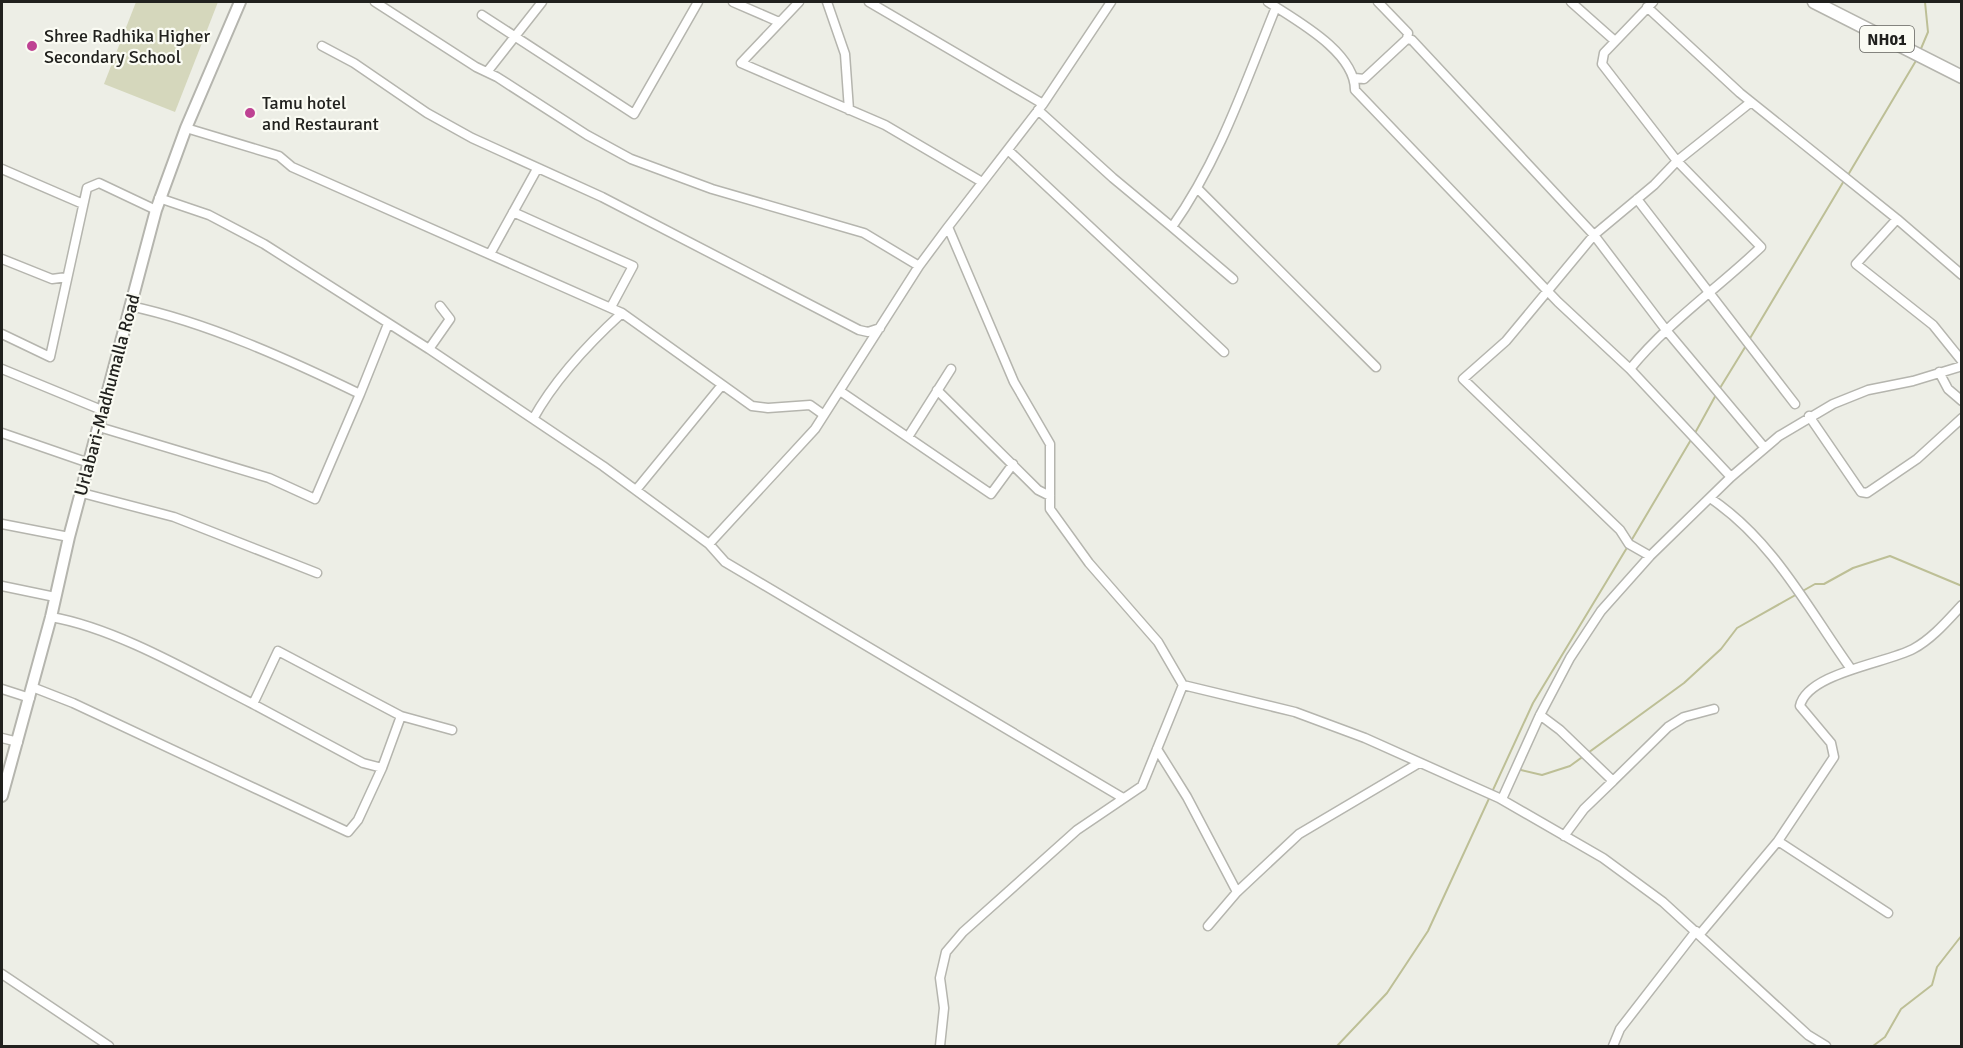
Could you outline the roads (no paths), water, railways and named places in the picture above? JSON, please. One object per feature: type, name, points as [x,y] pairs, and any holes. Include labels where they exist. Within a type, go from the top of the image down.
[{"type":"highway","name":"NH01","points":[[1814,2],[1962,77]]},
{"type":"main road","name":"Urlabari-Madhumalla Road","points":[[2,796],[51,617],[69,537],[159,198],[240,2]]},
{"type":"street","points":[[375,2],[587,135],[631,159],[712,189],[864,233],[919,266]]},
{"type":"street","points":[[487,72],[542,2]]},
{"type":"street","points":[[482,15],[634,114],[698,2]]},
{"type":"street","points":[[732,2],[779,22]]},
{"type":"street","points":[[799,2],[741,63],[885,125],[982,182]]},
{"type":"street","points":[[827,2],[845,54],[849,111]]},
{"type":"street","points":[[869,2],[1041,107],[1113,178],[1233,279]]},
{"type":"street","points":[[709,544],[815,429],[919,266],[1041,107],[1111,2]]},
{"type":"street","points":[[1355,78],[1364,79],[1407,39],[1408,33],[1377,2]]},
{"type":"street","points":[[1571,2],[1581,5],[1615,41]]},
{"type":"street","points":[[1172,227],[1198,189],[1245,88],[1272,4],[1328,42],[1355,78],[1355,90],[1548,291],[1630,369],[1731,477]]},
{"type":"street","points":[[1630,369],[1685,312],[1711,294],[1761,247],[1677,161],[1602,64],[1604,53],[1650,4],[1751,102],[1897,219],[1962,275]]},
{"type":"street","points":[[1407,39],[1412,40],[1448,76],[1594,235],[1666,330],[1764,447]]},
{"type":"street","points":[[322,46],[354,63],[428,113],[537,169],[602,197],[859,330],[868,332],[880,328]]},
{"type":"street","points":[[1650,556],[1629,544],[1620,530],[1463,379],[1506,341],[1594,235],[1677,161],[1751,102]]},
{"type":"street","points":[[186,128],[279,156],[292,167],[611,307],[752,406],[768,408],[810,405],[824,415]]},
{"type":"street","points":[[1008,150],[1224,352]]},
{"type":"street","points":[[2,169],[83,204]]},
{"type":"street","points":[[490,254],[537,169]]},
{"type":"street","points":[[2,334],[50,357],[87,188],[99,183],[156,210]]},
{"type":"street","points":[[1198,189],[1376,367]]},
{"type":"street","points":[[159,198],[209,215],[264,244],[429,349],[533,419],[636,490],[709,544],[724,561],[747,576],[1123,798]]},
{"type":"street","points":[[1637,199],[1795,404]]},
{"type":"street","points":[[513,212],[633,266],[611,307]]},
{"type":"street","points":[[1897,219],[1856,264],[1933,325],[1962,361]]},
{"type":"street","points":[[948,227],[1014,382],[1050,444],[1050,509],[1089,563],[1158,642],[1183,685],[1295,712],[1365,738],[1502,799],[1610,863],[1698,933],[1809,1035],[1826,1047]]},
{"type":"street","points":[[2,259],[52,279],[67,277]]},
{"type":"street","points":[[130,306],[160,312],[256,348],[311,370],[360,394]]},
{"type":"street","points":[[429,349],[450,319],[440,306]]},
{"type":"street","points":[[533,419],[563,375],[599,333],[622,313]]},
{"type":"street","points":[[99,427],[269,478],[315,499],[388,324]]},
{"type":"street","points":[[1502,799],[1540,715],[1570,658],[1601,611],[1650,556],[1731,477],[1764,447],[1809,416],[1868,390],[1913,381],[1962,366]]},
{"type":"street","points":[[2,369],[104,411]]},
{"type":"street","points":[[908,437],[951,369]]},
{"type":"street","points":[[1938,372],[1948,389],[1962,401]]},
{"type":"street","points":[[636,490],[722,385]]},
{"type":"street","points":[[937,390],[1038,490],[1050,496]]},
{"type":"street","points":[[840,391],[991,494],[1013,464]]},
{"type":"street","points":[[1809,416],[1861,492],[1867,493],[1917,459],[1962,418]]},
{"type":"street","points":[[2,433],[89,463]]},
{"type":"street","points":[[82,493],[174,518],[317,573]]},
{"type":"street","points":[[1710,498],[1749,531],[1777,561],[1807,601],[1812,615],[1851,669]]},
{"type":"street","points":[[2,524],[69,537]]},
{"type":"street","points":[[2,586],[55,597]]},
{"type":"street","points":[[1613,1047],[1620,1029],[1698,933],[1778,841],[1834,757],[1831,743],[1800,706],[1802,698],[1809,691],[1851,669],[1913,650],[1932,635],[1962,605]]},
{"type":"street","points":[[51,617],[113,637],[173,662],[363,763],[382,768]]},
{"type":"street","points":[[253,704],[278,651],[401,716],[452,730]]},
{"type":"street","points":[[940,1047],[944,1008],[940,978],[946,952],[963,932],[1077,830],[1142,786],[1183,685]]},
{"type":"street","points":[[2,689],[73,703],[348,832],[358,820],[382,768],[401,716]]},
{"type":"street","points":[[1564,836],[1584,809],[1668,727],[1684,717],[1714,710]]},
{"type":"street","points":[[1540,715],[1560,730],[1613,781]]},
{"type":"street","points":[[2,738],[18,742]]},
{"type":"street","points":[[1157,749],[1187,797],[1237,892]]},
{"type":"street","points":[[1208,926],[1237,892],[1299,834],[1419,763]]},
{"type":"street","points":[[1778,841],[1888,913]]},
{"type":"street","points":[[2,974],[109,1047]]},
{"type":"waterway","points":[[1920,51],[1928,32],[1925,2]]},
{"type":"waterway","points":[[1848,175],[1917,59]]},
{"type":"waterway","points":[[1749,340],[1845,179]]},
{"type":"waterway","points":[[1720,388],[1747,344]]},
{"type":"waterway","points":[[1695,433],[1717,393]]},
{"type":"waterway","points":[[1631,541],[1692,438]]},
{"type":"waterway","points":[[1337,1046],[1387,993],[1428,931],[1533,703],[1628,546]]},
{"type":"waterway","points":[[1521,770],[1542,775],[1570,766],[1684,683],[1721,649],[1737,628],[1815,584],[1824,584],[1853,568],[1890,556],[1962,586]]},
{"type":"waterway","points":[[1873,1046],[1885,1037],[1901,1009],[1932,985],[1937,967],[1962,935]]},
{"type":"place","name":"Shree Radhika Higher Secondary School","points":[[32,46]]},
{"type":"place","name":"Tamu hotel and Restaurant","points":[[250,113]]}]
